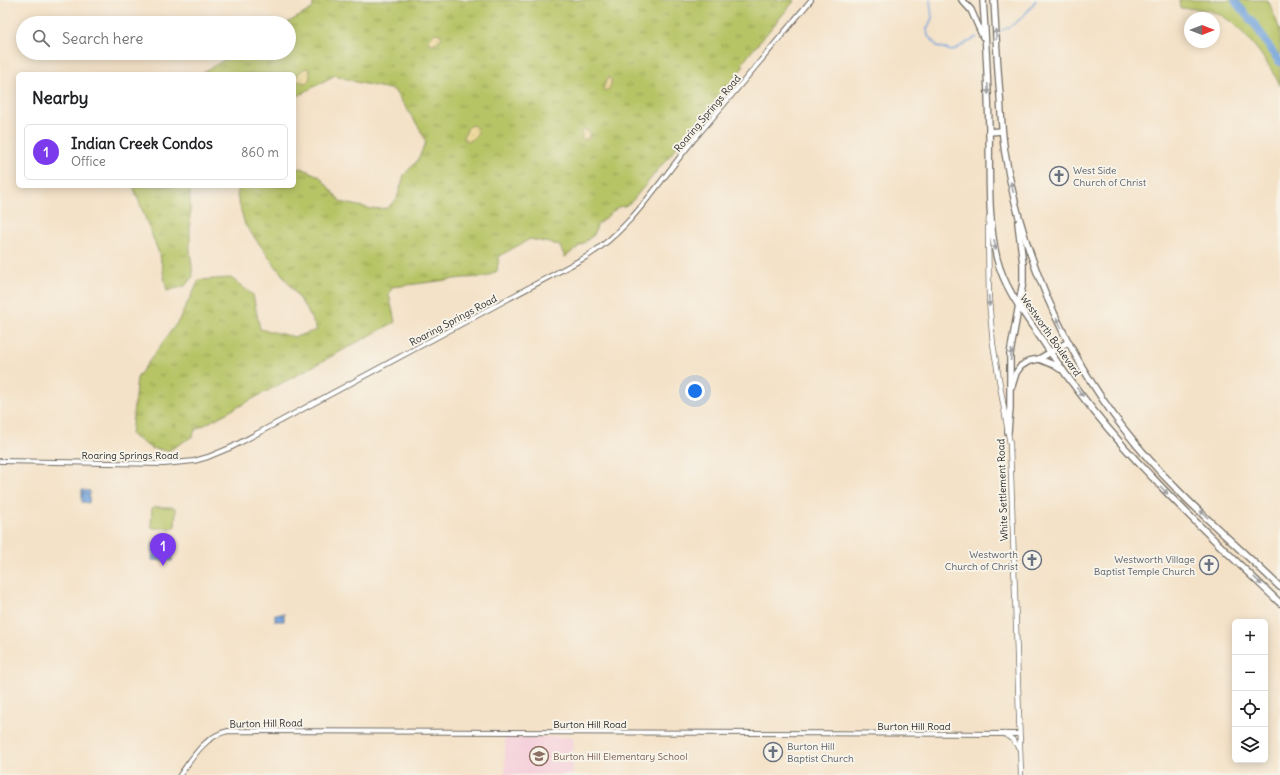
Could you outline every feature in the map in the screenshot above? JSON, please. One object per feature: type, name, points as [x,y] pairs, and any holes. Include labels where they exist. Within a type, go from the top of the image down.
[{"type":"main road","points":[[962,0],[971,10],[986,43]]},
{"type":"main road","name":"Westworth Boulevard","points":[[983,0],[987,69],[990,206],[998,259],[1007,287],[1063,371],[1111,431],[1182,508],[1280,603]]},
{"type":"main road","name":"Westworth Boulevard","points":[[994,0],[1002,131],[1006,163],[1018,213],[1037,273],[1068,342],[1107,406],[1154,465],[1280,587]]},
{"type":"main road","points":[[987,69],[998,69]]},
{"type":"main road","points":[[989,132],[1002,131]]},
{"type":"main road","name":"White Settlement Road","points":[[990,206],[988,230],[989,300],[993,344],[1008,432],[1013,533],[1020,775]]},
{"type":"main road","points":[[1008,432],[1010,354],[1023,282],[1018,213]]},
{"type":"main road","points":[[1039,360],[1068,342]]},
{"type":"main road","points":[[1010,396],[1016,373],[1021,366],[1029,361],[1039,360],[1054,365],[1063,371]]},
{"type":"main road","points":[[1005,734],[1013,740],[1020,749]]},
{"type":"street","name":"Roaring Springs Road","points":[[0,461],[164,464],[194,461],[208,457],[232,447],[580,261],[601,247],[626,225],[696,137],[811,0]]},
{"type":"street","name":"Burton Hill Road","points":[[180,775],[205,742],[216,735],[228,731],[1019,734]]},
{"type":"shaded area","name":"Burton Hill Elementary School","points":[[505,737],[573,737],[573,775],[505,775]]},
{"type":"green space","points":[[314,0],[795,0],[742,63],[744,66],[632,201],[625,206],[618,207],[597,225],[594,235],[565,257],[559,245],[530,239],[499,256],[497,271],[486,277],[463,278],[392,287],[389,294],[395,322],[195,430],[193,436],[168,451],[151,448],[131,435],[137,378],[179,320],[199,280],[231,278],[253,295],[260,329],[295,337],[317,330],[307,310],[293,289],[245,225],[237,196],[239,188],[296,188],[296,169],[301,168],[319,176],[341,202],[372,209],[387,208],[397,199],[404,175],[417,161],[426,142],[420,129],[394,90],[356,82],[335,75],[296,97],[296,72],[203,72],[224,60],[296,60],[296,18],[312,9]]},
{"type":"green space","points":[[1179,0],[1268,0],[1280,30],[1280,86],[1269,66],[1252,43],[1233,24],[1220,15],[1220,12],[1180,8]]},
{"type":"green space","points":[[134,188],[190,188],[190,250],[193,276],[185,286],[167,291],[160,256]]},
{"type":"green space","points":[[173,507],[176,509],[175,526],[173,528],[153,528],[151,526],[152,508]]},
{"type":"sand","points":[[435,33],[440,34],[442,38],[434,44],[430,44],[428,40]]},
{"type":"sand","points":[[308,68],[310,73],[309,82],[305,83],[296,80],[300,72]]},
{"type":"sand","points":[[608,78],[612,81],[609,89],[605,91],[603,87]]},
{"type":"sand","points":[[472,125],[476,127],[478,132],[472,140],[468,141],[464,139],[463,135],[466,133],[468,127]]},
{"type":"sand","points":[[587,130],[589,133],[589,138],[586,140],[582,139],[581,131]]},
{"type":"water","points":[[82,490],[90,491],[89,503],[82,502]]},
{"type":"water","points":[[153,543],[172,544],[172,561],[152,560]]},
{"type":"water","points":[[275,614],[284,614],[284,621],[275,621]]},
{"type":"waterway","points":[[930,0],[932,18],[927,29],[928,36],[937,46],[952,51],[977,37]]},
{"type":"waterway","points":[[1001,31],[1021,18],[1036,0]]},
{"type":"waterway","points":[[1232,0],[1236,3]]},
{"type":"waterway","points":[[1235,0],[1256,26],[1280,62]]},
{"type":"place","name":"West Side Church of Christ","points":[[1059,176]]},
{"type":"place","name":"Westworth Church of Christ","points":[[1032,560]]},
{"type":"place","name":"Westworth Village Baptist Temple Church","points":[[1209,565]]},
{"type":"place","name":"Indian Creek Condos","points":[[163,566]]},
{"type":"place","name":"Burton Hill Baptist Church","points":[[773,752]]},
{"type":"place","name":"Burton Hill Elementary School","points":[[539,756]]}]
